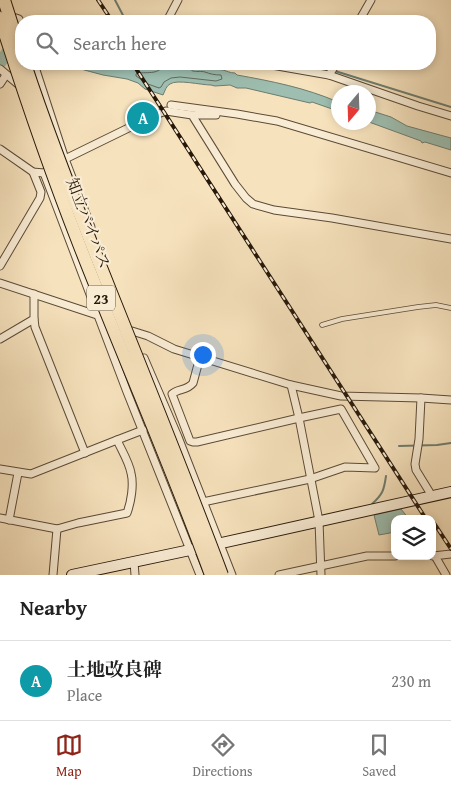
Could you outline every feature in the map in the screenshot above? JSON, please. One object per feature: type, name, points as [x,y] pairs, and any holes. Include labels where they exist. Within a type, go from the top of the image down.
[{"type":"highway","points":[[4,0],[15,34]]},
{"type":"highway","name":"知立バイパス","points":[[0,18],[15,64]]},
{"type":"highway","name":"知立バイパス","points":[[17,70],[73,228],[211,575]]},
{"type":"highway","name":"知立バイパス","points":[[27,70],[64,176],[222,575]]},
{"type":"street","points":[[170,15],[178,0]]},
{"type":"street","points":[[362,15],[371,0]]},
{"type":"street","points":[[0,12],[15,20]]},
{"type":"street","points":[[0,69],[18,85],[43,92]]},
{"type":"street","points":[[36,70],[65,159],[132,331],[178,437],[232,575]]},
{"type":"street","points":[[300,70],[329,75],[451,116]]},
{"type":"street","points":[[329,75],[332,70]]},
{"type":"street","points":[[0,84],[6,75]]},
{"type":"street","points":[[171,105],[237,114],[277,122],[451,173]]},
{"type":"street","points":[[0,149],[33,172],[44,173],[65,159],[166,111],[192,116],[237,114]]},
{"type":"street","points":[[192,116],[235,184],[253,204],[274,210],[451,239]]},
{"type":"street","points":[[0,266],[40,198],[40,192],[33,172]]},
{"type":"street","points":[[44,173],[127,392],[200,575]]},
{"type":"street","points":[[0,282],[97,314],[124,310]]},
{"type":"street","points":[[34,294],[35,327],[85,453]]},
{"type":"street","points":[[0,339],[34,319]]},
{"type":"street","points":[[106,335],[132,331],[148,336],[174,349],[291,385],[342,396],[451,400]]},
{"type":"street","points":[[200,357],[193,383],[187,389],[172,394],[190,440],[193,442],[341,409],[375,468],[344,466],[310,479],[203,502]]},
{"type":"street","points":[[291,385],[319,521],[321,575]]},
{"type":"street","points":[[421,398],[419,439],[415,464],[416,470],[432,496]]},
{"type":"street","points":[[0,469],[31,474],[143,430]]},
{"type":"street","points":[[0,518],[56,528],[127,513],[131,501],[131,474],[117,440]]},
{"type":"street","points":[[9,520],[18,473]]},
{"type":"street","points":[[72,575],[451,492]]},
{"type":"street","points":[[53,575],[56,528]]},
{"type":"street","points":[[436,556],[451,554]]},
{"type":"street","points":[[279,575],[367,556],[391,556]]},
{"type":"street","points":[[436,559],[446,575]]},
{"type":"street","points":[[134,562],[135,575]]},
{"type":"lane","points":[[322,325],[342,319],[418,307],[436,306],[451,308]]},
{"type":"water","points":[[84,70],[223,70],[326,97],[331,99],[331,109],[312,102],[246,88],[237,88],[230,85],[215,86],[183,82],[173,83],[168,86],[163,95],[145,89],[138,83]]},
{"type":"water","points":[[376,112],[391,117],[407,126],[451,138],[451,150],[425,142],[422,143],[376,125]]},
{"type":"water","points":[[401,509],[406,515],[391,515],[391,533],[379,535],[374,515]]},
{"type":"waterway","points":[[115,0],[123,15]]},
{"type":"waterway","points":[[0,63],[13,44]]},
{"type":"waterway","points":[[335,71],[451,107]]},
{"type":"waterway","points":[[399,446],[451,443]]},
{"type":"waterway","points":[[372,504],[382,492],[386,476]]},
{"type":"railway","points":[[98,0],[108,15]]},
{"type":"railway","points":[[137,70],[423,515]]},
{"type":"railway","points":[[436,526],[451,549]]},
{"type":"place","name":"土地改良碑","points":[[143,118]]}]
